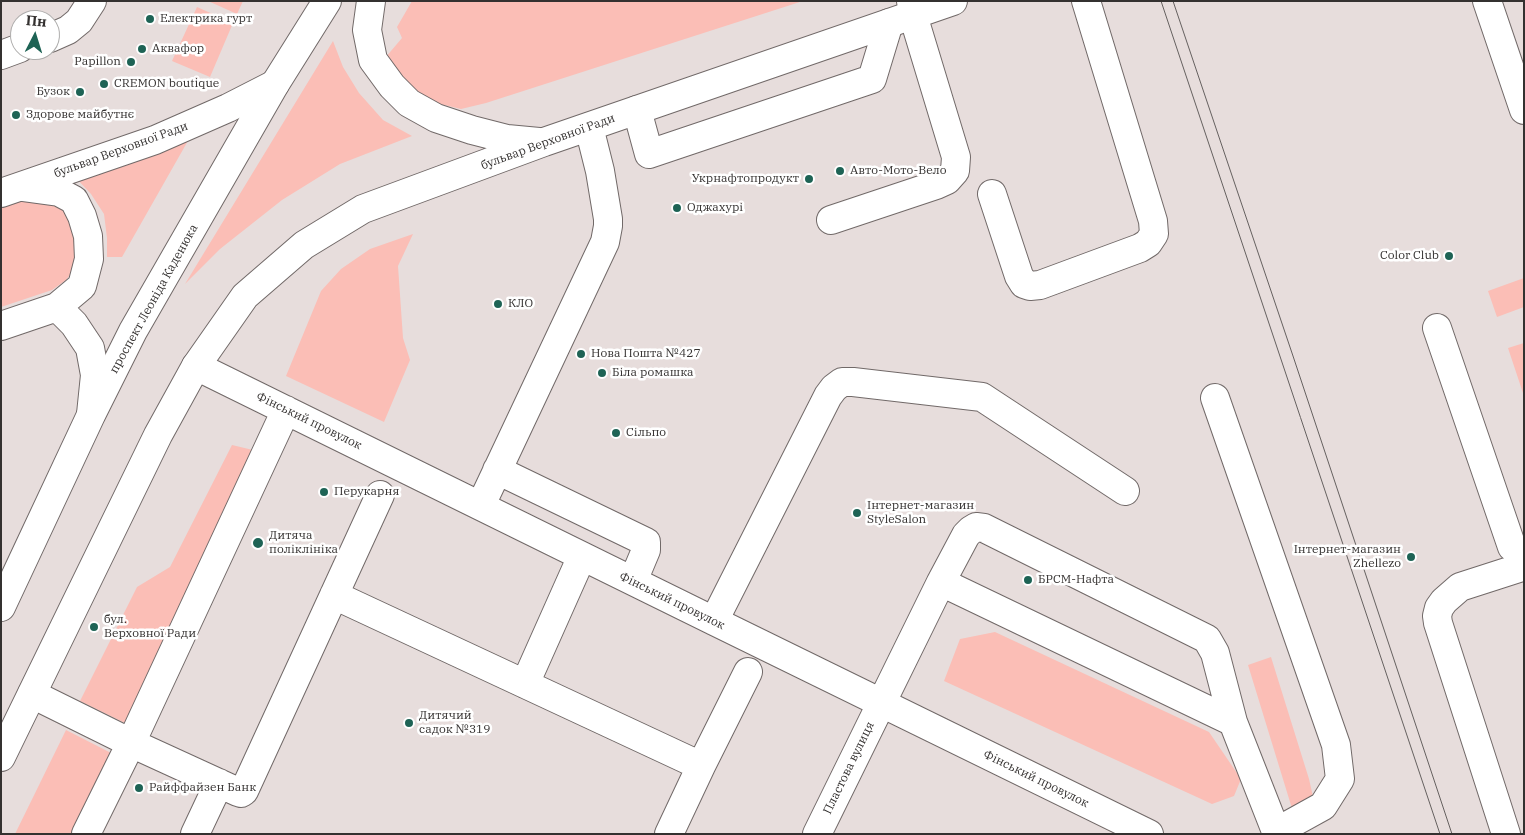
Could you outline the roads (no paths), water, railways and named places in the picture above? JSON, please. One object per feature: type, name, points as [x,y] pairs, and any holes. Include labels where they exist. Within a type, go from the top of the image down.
[{"type":"main road","points":[[60,34],[79,21],[92,1]]},
{"type":"main road","name":"проспект Леоніда Каденюка","points":[[1,607],[91,415],[133,331],[275,84],[327,1]]},
{"type":"main road","points":[[371,1],[367,30],[373,60],[392,86],[409,103],[436,118],[472,130],[507,139],[544,142]]},
{"type":"main road","name":"бульвар Верховної Ради","points":[[196,366],[245,296],[304,245],[364,209],[544,142],[904,13],[953,1]]},
{"type":"main road","points":[[992,194],[1019,276],[1024,284],[1030,286],[1040,285],[1140,248],[1148,243],[1154,234],[1153,221],[1086,1]]},
{"type":"main road","points":[[1488,8],[1524,110]]},
{"type":"main road","points":[[637,110],[649,154],[872,79],[904,13]]},
{"type":"main road","points":[[831,220],[936,185],[947,180],[955,170],[956,157],[904,13]]},
{"type":"main road","name":"бульвар Верховної Ради","points":[[11,190],[155,140],[228,108],[275,84]]},
{"type":"main road","points":[[480,505],[605,242],[608,218],[600,170],[589,127]]},
{"type":"main road","name":"бульвар Верховної Ради","points":[[1,326],[57,307],[82,286],[89,259],[88,236],[82,216],[74,200],[59,192],[11,190]]},
{"type":"main road","points":[[57,307],[74,324],[90,348],[95,375],[91,415]]},
{"type":"main road","points":[[1437,328],[1520,561],[1460,587],[1444,601],[1439,608],[1437,616],[1506,834]]},
{"type":"main road","points":[[1,757],[158,435],[196,366]]},
{"type":"main road","name":"Фінський провулок","points":[[196,366],[1149,834]]},
{"type":"main road","points":[[714,621],[828,396],[842,382],[982,397],[1125,491]]},
{"type":"main road","points":[[1215,398],[1336,745],[1340,779],[1323,806],[1276,833]]},
{"type":"main road","points":[[86,834],[131,743],[286,410]]},
{"type":"main road","points":[[497,470],[646,542],[646,550],[632,581]]},
{"type":"main road","points":[[32,694],[131,743],[241,793],[244,791],[380,495]]},
{"type":"main road","name":"Пластова вулиця","points":[[817,834],[941,582],[966,535],[976,527],[984,528],[1207,639],[1215,653],[1233,722],[1276,833]]},
{"type":"main road","points":[[525,684],[582,556]]},
{"type":"main road","points":[[941,582],[1233,722]]},
{"type":"main road","points":[[334,595],[701,766]]},
{"type":"main road","points":[[669,834],[748,672]]},
{"type":"main road","points":[[195,834],[219,783]]},
{"type":"tram line","points":[[1161,1],[1440,834]]},
{"type":"tram line","points":[[1173,1],[1452,834]]},
{"type":"place","name":"Електрика гурт","points":[[150,19]]},
{"type":"place","name":"Аквафор","points":[[142,49]]},
{"type":"place","name":"Papillon","points":[[131,62]]},
{"type":"place","name":"CREMON boutique","points":[[104,84]]},
{"type":"place","name":"Бузок","points":[[80,92]]},
{"type":"place","name":"Здорове майбутнє","points":[[16,115]]},
{"type":"place","name":"Авто-Мото-Вело","points":[[840,171]]},
{"type":"place","name":"Укрнафтопродукт","points":[[809,179]]},
{"type":"place","name":"Оджахурі","points":[[677,208]]},
{"type":"place","name":"Color Club","points":[[1449,256]]},
{"type":"place","name":"КЛО","points":[[498,304]]},
{"type":"place","name":"Нова Пошта №427","points":[[581,354]]},
{"type":"place","name":"Біла ромашка","points":[[602,373]]},
{"type":"place","name":"Сільпо","points":[[616,433]]},
{"type":"place","name":"Перукарня","points":[[324,492]]},
{"type":"place","name":"Інтернет-магазин StyleSalon","points":[[857,513]]},
{"type":"place","name":"Дитяча поліклініка","points":[[258,543]]},
{"type":"place","name":"Інтернет-магазин Zhellezo","points":[[1411,557]]},
{"type":"place","name":"БРСМ-Нафта","points":[[1028,580]]},
{"type":"place","name":"бул. Верховної Ради","points":[[94,627]]},
{"type":"place","name":"Дитячий садок №319","points":[[409,723]]},
{"type":"place","name":"Райффайзен Банк","points":[[139,788]]}]
